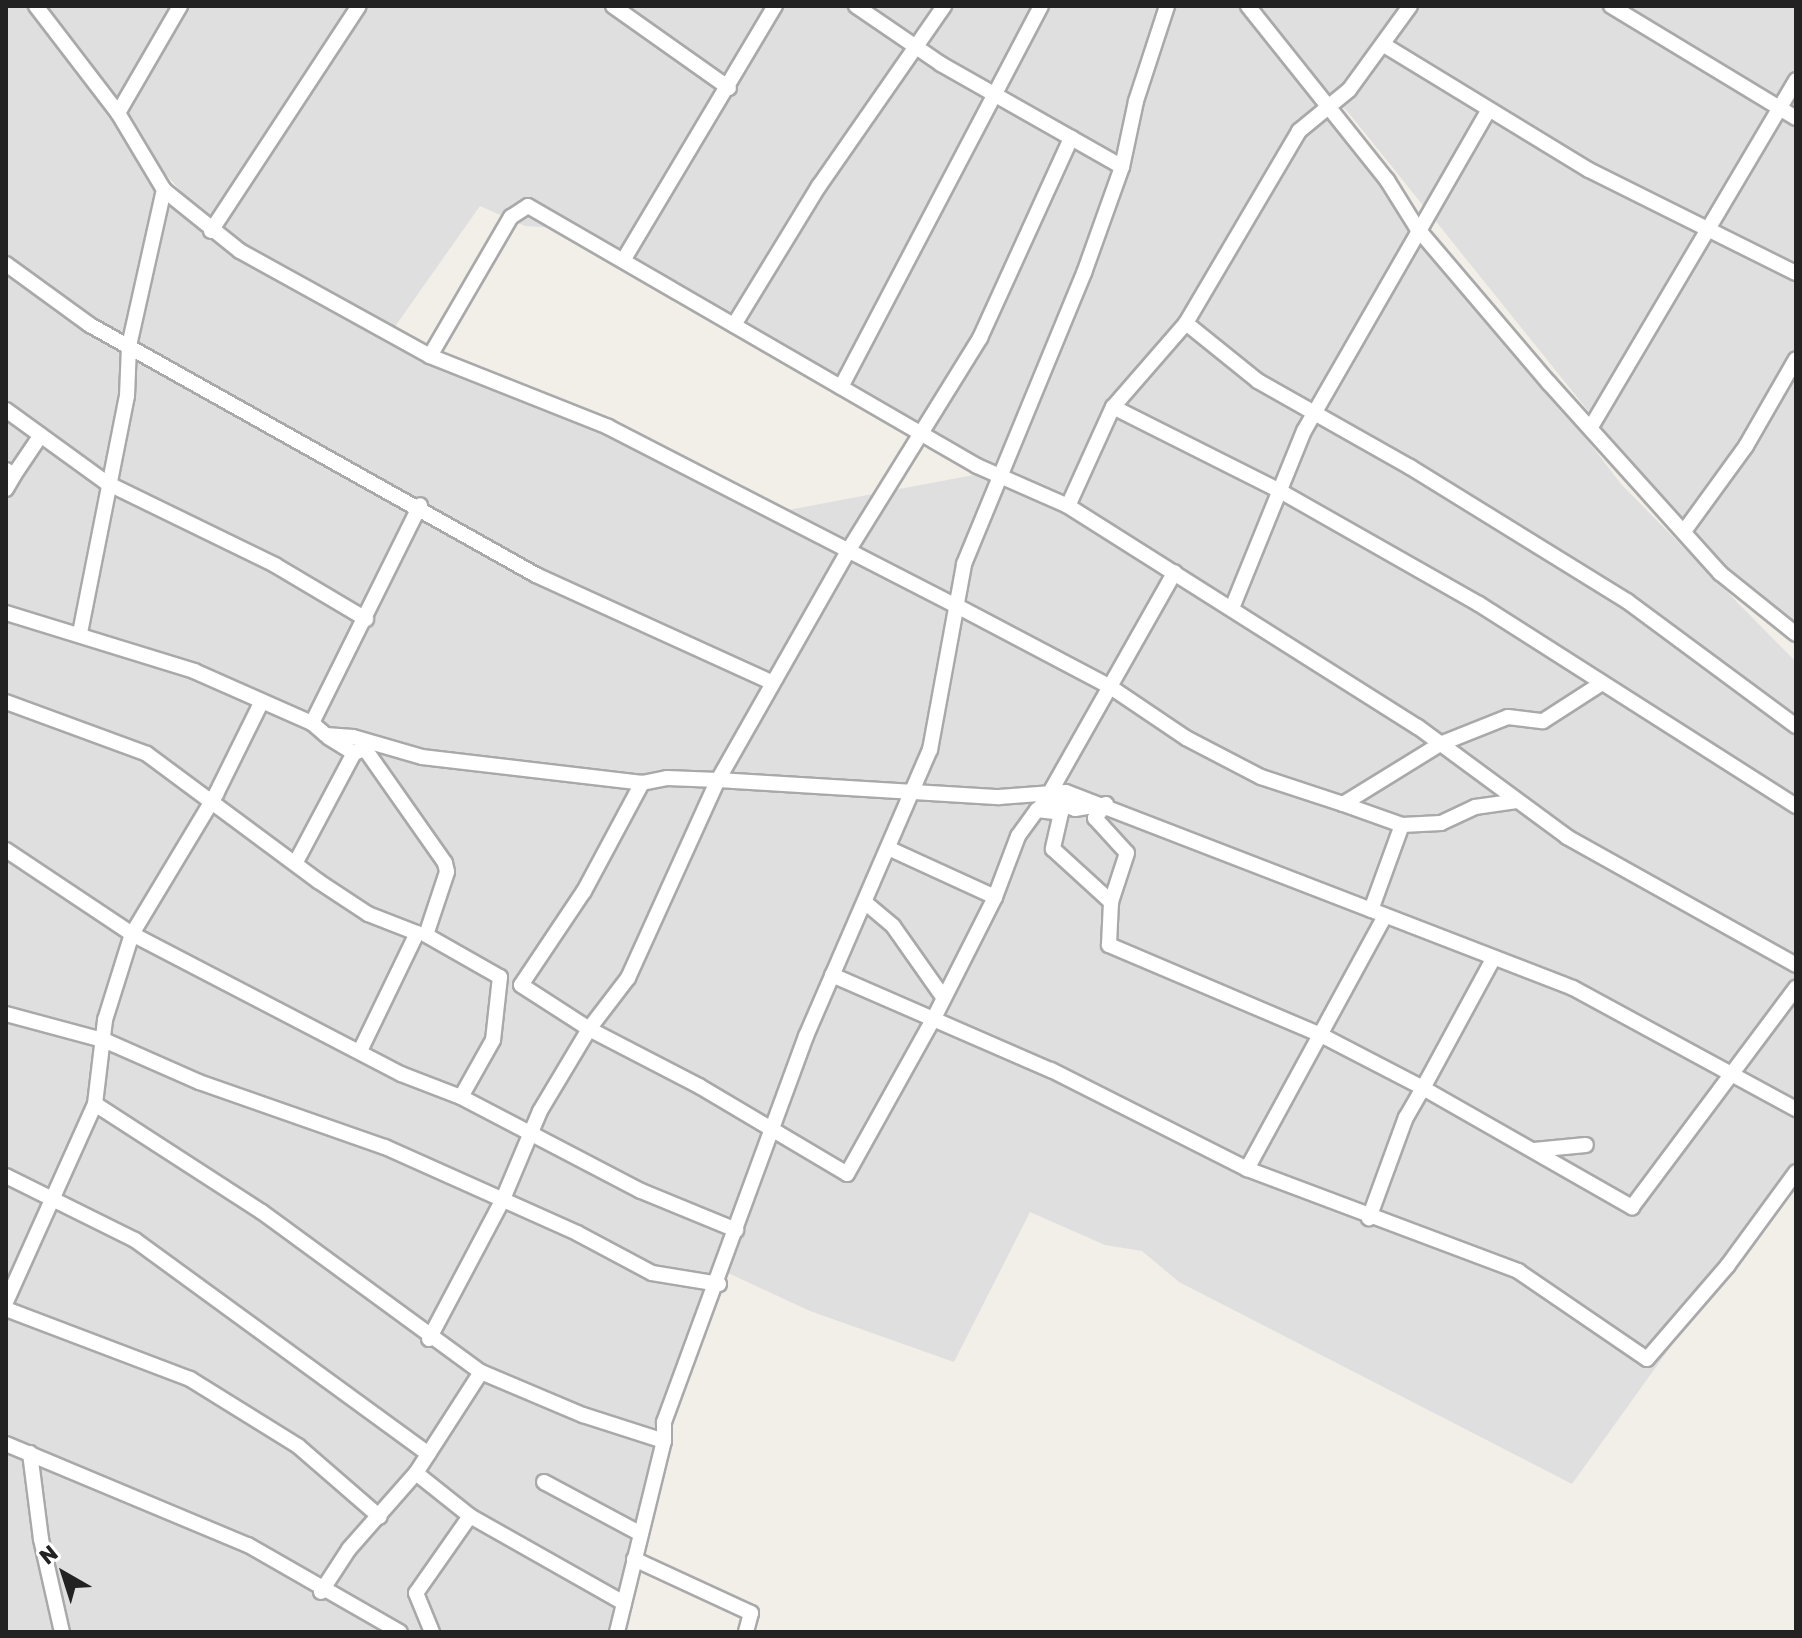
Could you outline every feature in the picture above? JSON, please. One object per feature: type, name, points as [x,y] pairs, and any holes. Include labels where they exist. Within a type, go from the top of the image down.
[{"type":"street","points":[[36,6],[118,113],[164,190],[211,231],[430,356],[608,427],[1109,686],[1186,738],[1261,777],[1402,825],[1441,823],[1475,807],[1517,801]]},
{"type":"street","points":[[118,113],[180,6]]},
{"type":"street","points":[[211,231],[359,6]]},
{"type":"street","points":[[613,6],[729,88]]},
{"type":"street","points":[[624,259],[729,88],[775,6]]},
{"type":"street","points":[[856,6],[996,96],[1122,167]]},
{"type":"street","points":[[734,325],[819,186],[918,48],[944,6]]},
{"type":"street","points":[[841,387],[1041,6]]},
{"type":"street","points":[[617,1632],[664,1441],[664,1422],[719,1284],[771,1132],[832,975],[867,904],[908,794],[930,750],[957,606],[980,516],[1003,477],[1122,167],[1136,101],[1167,6]]},
{"type":"street","points":[[1248,6],[1387,180],[1417,228],[1720,573],[1796,634]]},
{"type":"street","points":[[1068,506],[1113,407],[1186,323],[1299,131],[1349,90],[1410,6]]},
{"type":"street","points":[[1611,6],[1796,118]]},
{"type":"street","points":[[1384,45],[1488,111],[1708,231],[1796,273]]},
{"type":"street","points":[[1591,427],[1796,80]]},
{"type":"street","points":[[1232,608],[1314,412],[1417,228],[1488,111]]},
{"type":"street","points":[[429,1339],[503,1199],[529,1135],[589,1029],[628,978],[718,780],[848,551],[980,338],[1071,138]]},
{"type":"street","points":[[80,633],[107,509],[107,483],[127,396],[129,346],[164,190]]},
{"type":"street","points":[[430,356],[519,207],[528,206],[920,431],[1003,477],[1068,506],[1232,608],[1440,744],[1567,837],[1796,965]]},
{"type":"street","points":[[6,264],[129,346],[346,470],[420,505],[536,575],[773,683]]},
{"type":"street","points":[[1186,323],[1258,381],[1627,601],[1796,726]]},
{"type":"street","points":[[1685,530],[1746,446],[1796,359]]},
{"type":"street","points":[[1113,407],[1280,491],[1479,604],[1796,806]]},
{"type":"street","points":[[6,410],[107,483],[275,565],[366,619]]},
{"type":"street","points":[[6,489],[10,473],[41,435]]},
{"type":"street","points":[[312,723],[420,505]]},
{"type":"street","points":[[1052,789],[1175,572]]},
{"type":"street","points":[[6,613],[80,633],[194,671],[312,723],[354,753]]},
{"type":"street","points":[[1343,804],[1440,744],[1508,717],[1543,721],[1602,683]]},
{"type":"street","points":[[6,702],[147,754],[368,914],[417,933],[500,977]]},
{"type":"street","points":[[6,1302],[95,1104],[106,1041],[105,1020],[132,934],[261,703]]},
{"type":"street","points":[[326,735],[353,737],[422,757],[642,783],[718,780],[908,794],[999,797],[1052,789],[1106,804],[1222,856],[1316,885],[1492,961],[1600,1000],[1796,1109]]},
{"type":"street","points":[[296,862],[354,753],[365,749],[445,863],[447,872],[426,935],[500,977]]},
{"type":"street","points":[[642,783],[584,891],[521,985],[589,1029],[699,1086],[771,1132],[847,1174],[935,1016],[995,897],[1018,836],[1048,800],[1075,809],[1106,804]]},
{"type":"street","points":[[1106,804],[1095,818],[1127,853],[1111,902],[1109,945],[1319,1034],[1423,1088],[1632,1207],[1796,988]]},
{"type":"street","points":[[1037,810],[1061,813],[1053,849],[1111,902]]},
{"type":"street","points":[[1247,1169],[1319,1034],[1378,913],[1402,825]]},
{"type":"street","points":[[888,848],[995,897]]},
{"type":"street","points":[[6,850],[132,934],[401,1074],[461,1097],[529,1135],[736,1230]]},
{"type":"street","points":[[867,904],[893,926],[943,997]]},
{"type":"street","points":[[360,1051],[417,933]]},
{"type":"street","points":[[1369,1218],[1406,1117],[1492,961]]},
{"type":"street","points":[[832,975],[935,1016],[1247,1169],[1369,1218],[1518,1271],[1647,1359],[1728,1265],[1796,1172]]},
{"type":"street","points":[[461,1097],[493,1040],[500,977]]},
{"type":"street","points":[[6,1014],[106,1041],[199,1082],[385,1147],[503,1199],[652,1273],[719,1284]]},
{"type":"street","points":[[95,1104],[262,1212],[429,1339],[481,1372],[583,1415],[664,1441]]},
{"type":"street","points":[[1532,1150],[1586,1145]]},
{"type":"street","points":[[6,1176],[135,1240],[428,1454]]},
{"type":"street","points":[[6,1309],[190,1379],[298,1446],[380,1517]]},
{"type":"street","points":[[321,1592],[349,1549],[416,1473],[481,1372]]},
{"type":"street","points":[[6,1444],[248,1545],[321,1592],[400,1632]]},
{"type":"street","points":[[30,1453],[41,1539],[62,1632]]},
{"type":"street","points":[[416,1473],[470,1516],[624,1603]]},
{"type":"street","points":[[544,1482],[639,1533]]},
{"type":"street","points":[[432,1632],[416,1593],[470,1516]]},
{"type":"street","points":[[634,1559],[751,1613],[746,1632]]},
{"type":"shaded area","points":[[6,6],[31,6],[197,224],[417,354],[783,511],[984,473],[1004,476],[1175,6],[1237,6],[1432,237],[1621,484],[1796,662],[1796,1172],[1572,1484],[1179,1282],[1142,1251],[1105,1245],[1030,1212],[954,1362],[810,1311],[728,1273],[659,1449],[607,1632],[6,1632]]},
{"type":"shaded area","points":[[40,6],[1172,6],[1030,400],[993,466],[925,443],[575,229],[525,226],[480,206],[394,328],[221,237],[149,155]]},
{"type":"shaded area","points":[[1250,6],[1796,6],[1796,646],[1642,478],[1352,117]]}]
